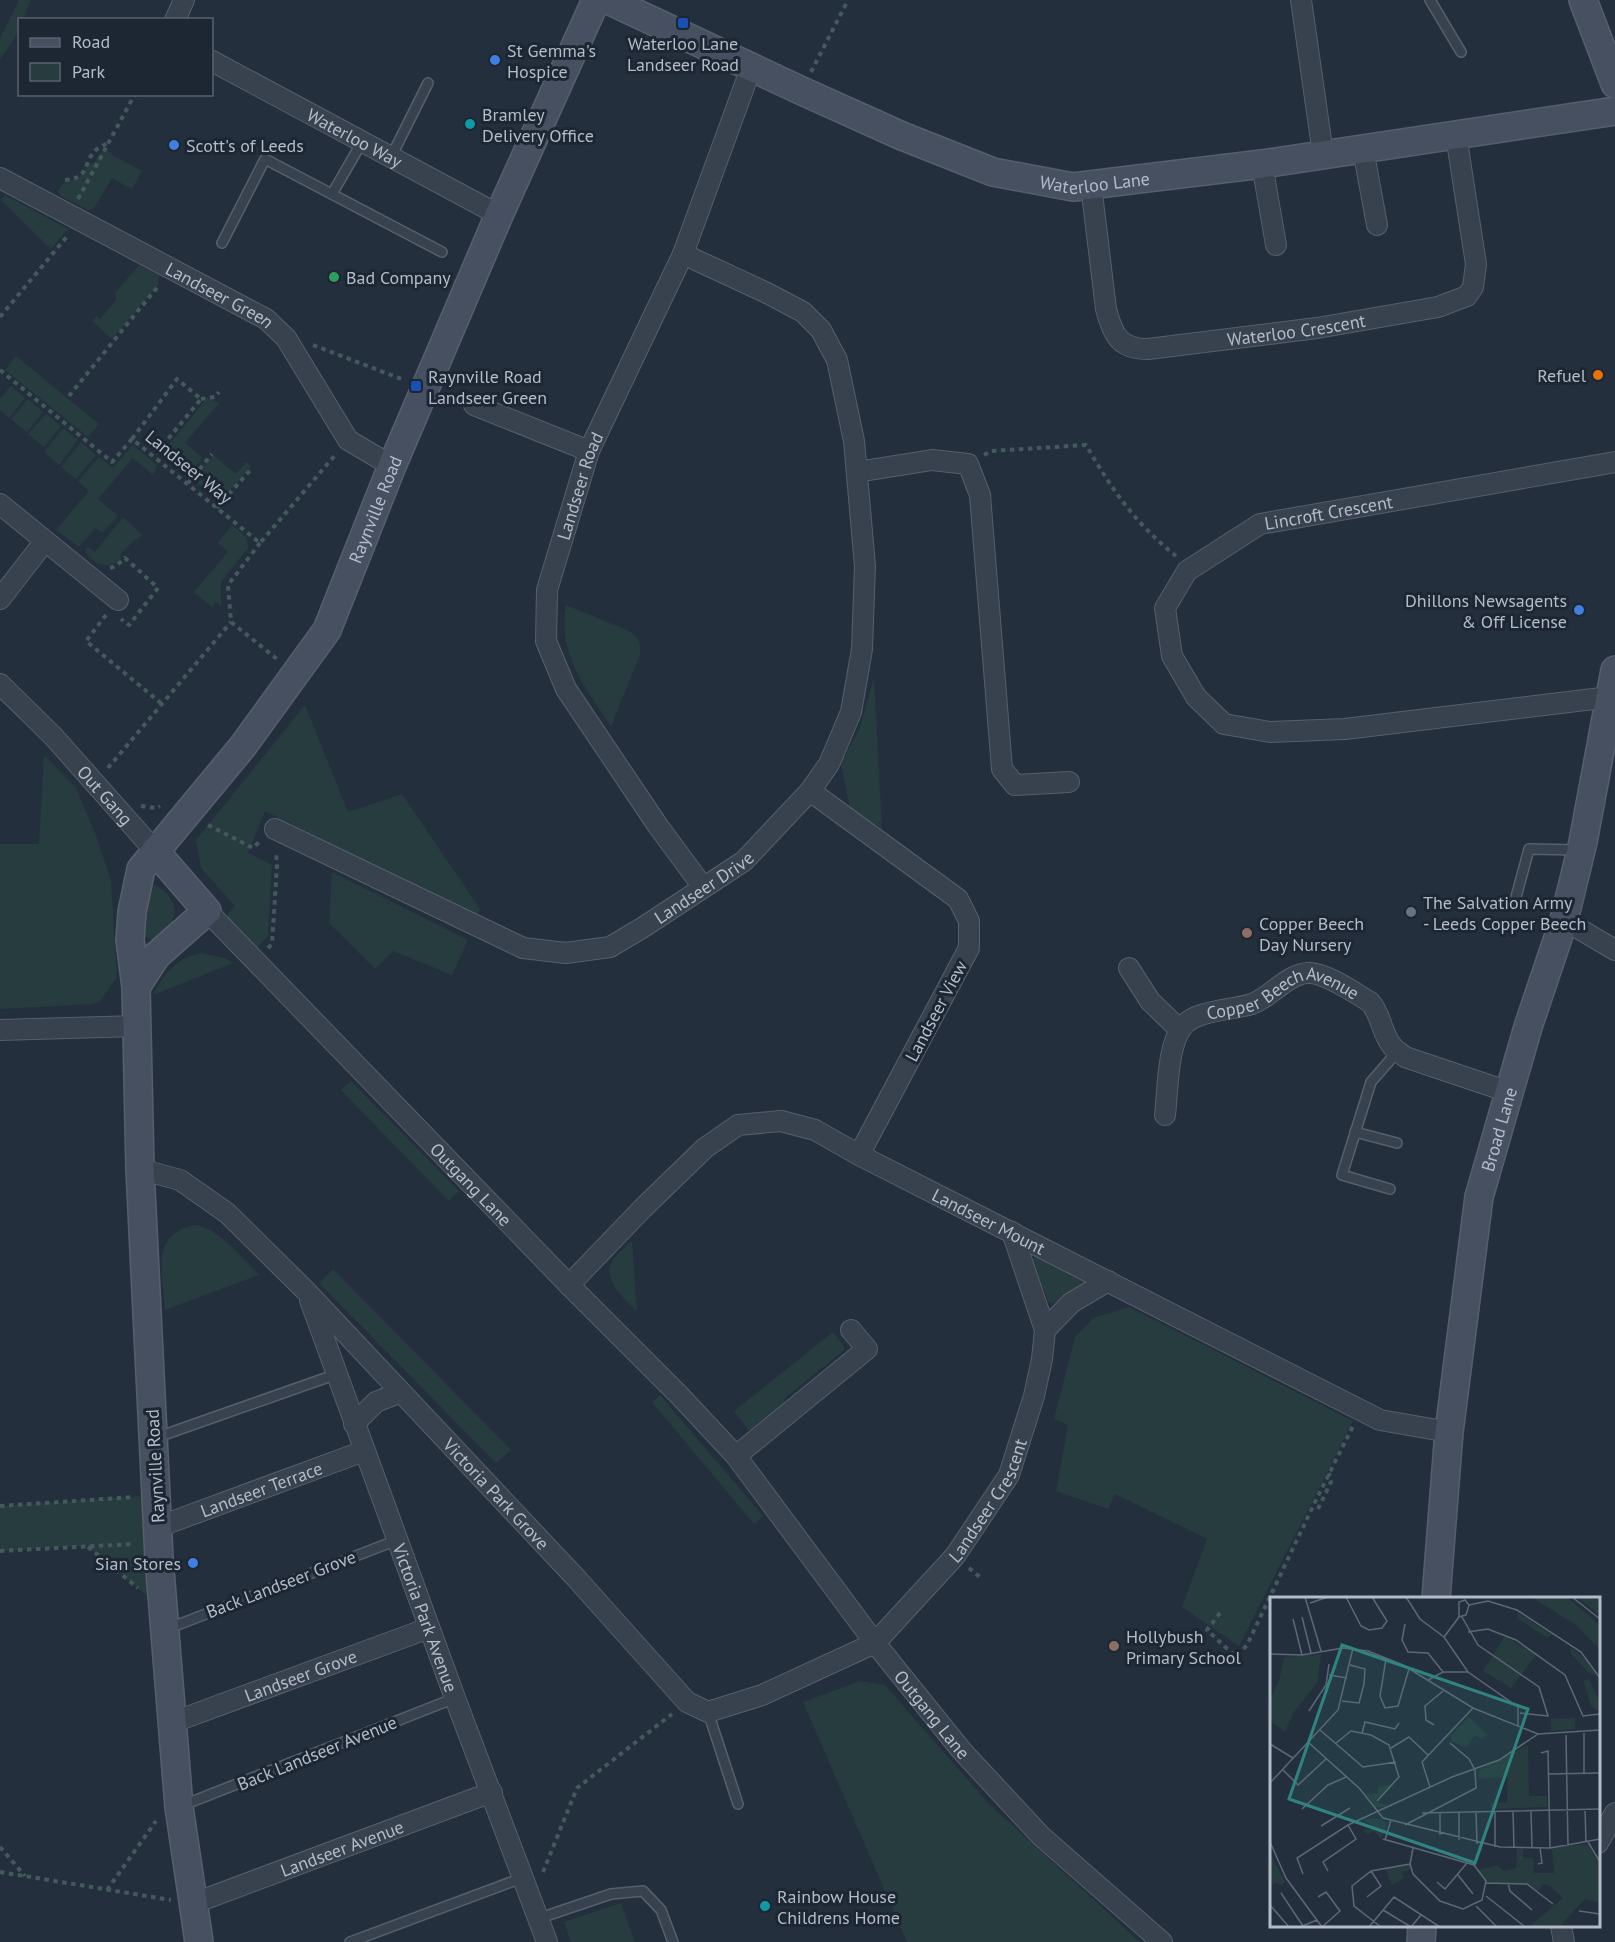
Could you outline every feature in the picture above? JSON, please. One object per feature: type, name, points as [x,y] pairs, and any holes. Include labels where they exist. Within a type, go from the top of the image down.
[{"type":"street","points":[[176,18],[184,0]]},
{"type":"street","name":"Raynville Road","points":[[199,1942],[179,1807],[158,1535],[140,1169],[136,987],[130,939],[132,912],[141,869],[155,851],[176,809],[243,746],[327,630],[393,466],[499,215],[596,0]]},
{"type":"street","name":"Waterloo Lane","points":[[608,0],[902,136],[993,172],[1072,187],[1262,164],[1615,111]]},
{"type":"street","points":[[1301,0],[1323,154]]},
{"type":"street","points":[[1583,0],[1615,84]]},
{"type":"street","name":"Waterloo Way","points":[[213,62],[499,215]]},
{"type":"street","name":"Landseer Road","points":[[703,886],[658,826],[566,689],[546,641],[547,590],[590,451],[683,254],[751,68]]},
{"type":"street","name":"Waterloo Crescent","points":[[1091,185],[1106,309],[1113,332],[1125,345],[1137,349],[1148,349],[1317,328],[1438,307],[1467,296],[1473,287],[1476,264],[1456,135]]},
{"type":"street","points":[[1363,149],[1377,225]]},
{"type":"street","points":[[1262,164],[1276,245]]},
{"type":"street","name":"Landseer Green","points":[[0,178],[266,319],[289,344],[348,440],[393,466]]},
{"type":"street","name":"Landseer Drive","points":[[274,829],[523,948],[566,954],[610,947],[744,861],[810,791],[829,764],[851,712],[862,649],[865,566],[854,441],[837,360],[821,330],[803,312],[683,254]]},
{"type":"street","points":[[474,405],[590,451]]},
{"type":"street","points":[[856,472],[932,460],[968,464],[980,495],[1002,769],[1015,785],[1069,782]]},
{"type":"street","name":"Lincroft Crescent","points":[[1610,697],[1345,729],[1270,732],[1224,724],[1196,697],[1172,656],[1165,608],[1187,571],[1260,524],[1615,462]]},
{"type":"street","points":[[0,504],[118,600]]},
{"type":"street","points":[[0,599],[45,541]]},
{"type":"street","name":"Broad Lane","points":[[1436,1597],[1449,1432],[1479,1197],[1509,1092],[1564,920],[1581,850],[1615,670]]},
{"type":"street","name":"Out Gang","points":[[0,684],[53,736],[207,910]]},
{"type":"street","name":"Landseer View","points":[[810,791],[958,899],[969,921],[969,948],[860,1155]]},
{"type":"street","points":[[136,987],[156,956],[207,910]]},
{"type":"street","name":"Outgang Lane","points":[[207,910],[736,1456],[875,1643],[962,1751],[1041,1836],[1161,1942]]},
{"type":"street","points":[[1564,920],[1615,950]]},
{"type":"street","points":[[1129,968],[1150,1001],[1180,1030]]},
{"type":"street","name":"Copper Beech Avenue","points":[[1165,1115],[1176,1036],[1184,1024],[1200,1016],[1253,1004],[1294,976],[1315,973],[1370,1002],[1376,1008],[1386,1037],[1398,1051]]},
{"type":"street","points":[[0,1030],[137,1026]]},
{"type":"street","points":[[1398,1051],[1414,1060],[1509,1092]]},
{"type":"street","name":"Landseer Mount","points":[[569,1285],[705,1148],[738,1125],[781,1121],[815,1130],[1380,1420],[1449,1432]]},
{"type":"street","name":"Victoria Park Grove","points":[[140,1169],[180,1180],[219,1207],[306,1291],[576,1578],[687,1702],[708,1712]]},
{"type":"street","name":"Landseer Crescent","points":[[875,1643],[955,1556],[1009,1475],[1034,1396],[1042,1359],[1045,1330],[1012,1232]]},
{"type":"street","points":[[1045,1330],[1071,1303],[1108,1281]]},
{"type":"street","name":"Victoria Park Avenue","points":[[306,1291],[547,1942]]},
{"type":"street","points":[[736,1456],[867,1349],[851,1330]]},
{"type":"street","points":[[354,1424],[376,1402],[401,1392]]},
{"type":"street","name":"Landseer Terrace","points":[[158,1535],[364,1451]]},
{"type":"street","name":"Landseer Grove","points":[[171,1723],[429,1628]]},
{"type":"street","points":[[708,1712],[762,1695],[875,1643]]},
{"type":"street","name":"Landseer Avenue","points":[[192,1904],[492,1792]]},
{"type":"street","points":[[1600,1841],[1615,1813]]},
{"type":"street","points":[[1421,1942],[1422,1927]]},
{"type":"street","points":[[1561,1927],[1564,1942]]},
{"type":"lane","points":[[1430,0],[1461,52]]},
{"type":"lane","points":[[391,157],[428,83]]},
{"type":"lane","points":[[332,194],[362,142]]},
{"type":"lane","points":[[222,243],[265,159],[442,252]]},
{"type":"lane","points":[[1516,897],[1529,849],[1581,850]]},
{"type":"lane","points":[[1390,1189],[1342,1175],[1371,1082],[1398,1051]]},
{"type":"lane","points":[[1355,1132],[1397,1143]]},
{"type":"lane","points":[[153,1439],[337,1374]]},
{"type":"lane","name":"Back Landseer Grove","points":[[164,1619],[397,1540]]},
{"type":"lane","name":"Back Landseer Avenue","points":[[179,1807],[455,1698]]},
{"type":"lane","points":[[708,1712],[738,1804]]},
{"type":"lane","points":[[350,1942],[522,1878]]},
{"type":"lane","points":[[534,1911],[611,1894],[643,1891],[661,1910],[673,1942]]},
{"type":"path","points":[[802,91],[848,0]]},
{"type":"path","points":[[0,317],[74,217],[134,96]]},
{"type":"path","points":[[65,180],[80,176],[86,169],[93,151],[110,142]]},
{"type":"path","points":[[69,396],[159,284]]},
{"type":"path","points":[[289,344],[315,345],[426,388]]},
{"type":"path","name":"Landseer Way","points":[[0,370],[112,462],[132,439],[260,543]]},
{"type":"path","points":[[132,439],[177,380],[201,399]]},
{"type":"path","points":[[154,456],[201,399],[215,397],[219,392]]},
{"type":"path","points":[[95,783],[231,622],[228,585],[260,543],[348,440]]},
{"type":"path","points":[[968,464],[991,451],[1086,445],[1123,505],[1144,528],[1192,568]]},
{"type":"path","points":[[188,483],[212,454]]},
{"type":"path","points":[[217,508],[252,468]]},
{"type":"path","points":[[118,600],[86,641],[162,704]]},
{"type":"path","points":[[231,622],[296,673]]},
{"type":"path","points":[[136,805],[176,809],[253,848],[274,829]]},
{"type":"path","points":[[256,962],[272,944],[277,864],[274,829]]},
{"type":"path","points":[[1220,1613],[1207,1630],[1236,1657],[1247,1645],[1355,1422]]},
{"type":"path","points":[[1318,1509],[1332,1482],[1329,1473]]},
{"type":"path","points":[[0,1506],[157,1495]]},
{"type":"path","points":[[0,1551],[87,1546],[158,1535]]},
{"type":"path","points":[[87,1546],[164,1619]]},
{"type":"path","points":[[534,1911],[577,1788],[687,1702]]},
{"type":"path","points":[[107,1890],[161,1815],[179,1807]]},
{"type":"path","points":[[0,1847],[26,1876]]},
{"type":"path","points":[[0,1872],[192,1904]]},
{"type":"green space","points":[[19,0],[31,0],[23,18],[18,18],[16,36],[0,59],[0,38]]},
{"type":"green space","points":[[105,148],[114,156],[142,171],[132,189],[112,178],[94,208],[88,210],[61,196],[58,191],[63,183],[80,177]]},
{"type":"green space","points":[[5,195],[68,229],[51,249],[1,200]]},
{"type":"green space","points":[[139,265],[159,275],[158,285],[112,339],[92,321],[97,316],[100,319],[116,300],[115,293]]},
{"type":"green space","points":[[16,356],[99,424],[88,437],[5,370]]},
{"type":"green space","points":[[11,386],[25,398],[9,418],[0,410],[0,399]]},
{"type":"green space","points":[[207,398],[219,403],[185,443],[202,458],[192,472],[185,474],[164,457],[164,451]]},
{"type":"green space","points":[[28,399],[43,412],[27,432],[11,419]]},
{"type":"green space","points":[[46,414],[61,426],[44,447],[28,434]]},
{"type":"green space","points":[[63,428],[78,440],[59,465],[44,452]]},
{"type":"green space","points":[[81,442],[96,455],[76,479],[61,467]]},
{"type":"green space","points":[[133,445],[157,465],[153,475],[133,458],[98,499],[118,516],[102,533],[95,528],[79,547],[56,530],[89,491],[78,481],[99,457],[113,468]]},
{"type":"green space","points":[[213,455],[236,474],[246,462],[251,466],[221,501],[212,496],[195,479]]},
{"type":"green space","points":[[123,517],[142,535],[137,540],[135,539],[120,555],[121,558],[112,565],[96,562],[85,550],[88,547],[95,552]]},
{"type":"green space","points":[[232,525],[247,538],[248,548],[221,582],[221,606],[215,601],[213,608],[194,592],[228,552],[218,543]]},
{"type":"green space","points":[[566,605],[629,631],[640,644],[640,655],[611,726],[584,684],[570,654],[565,638]]},
{"type":"green space","points":[[874,678],[882,829],[850,808],[841,763],[859,730]]},
{"type":"green space","points":[[305,705],[348,812],[402,794],[480,909],[477,917],[265,811],[248,853],[272,865],[268,936],[257,948],[226,916],[235,906],[201,868],[196,840]]},
{"type":"green space","points":[[44,755],[76,788],[111,880],[117,977],[99,1002],[93,1004],[0,1009],[0,844],[39,844]]},
{"type":"green space","points":[[332,872],[468,940],[452,975],[393,951],[375,969],[329,923]]},
{"type":"green space","points":[[154,885],[162,889],[169,897],[174,910],[170,924],[161,937],[154,941],[145,937],[143,931],[144,892]]},
{"type":"green space","points":[[201,953],[225,958],[233,963],[153,995],[161,980],[172,968],[185,958]]},
{"type":"green space","points":[[351,1081],[459,1191],[449,1201],[341,1090]]},
{"type":"green space","points":[[195,1225],[204,1227],[221,1238],[238,1252],[259,1275],[165,1310],[161,1270],[165,1246],[180,1230]]},
{"type":"green space","points":[[632,1241],[637,1312],[615,1288],[610,1273],[610,1266],[614,1258]]},
{"type":"green space","points":[[1038,1255],[1082,1278],[1084,1283],[1056,1303],[1049,1302],[1032,1262],[1034,1256]]},
{"type":"green space","points":[[333,1269],[511,1450],[496,1463],[319,1283]]},
{"type":"green space","points":[[1129,1307],[1353,1421],[1239,1646],[1182,1607],[1207,1539],[1115,1494],[1108,1509],[1056,1491],[1068,1425],[1054,1419],[1075,1337],[1093,1318]]},
{"type":"green space","points":[[833,1332],[844,1346],[843,1351],[785,1398],[784,1406],[751,1433],[734,1411]]},
{"type":"green space","points":[[660,1395],[763,1516],[754,1524],[652,1402]]},
{"type":"green space","points":[[157,1495],[163,1609],[87,1546],[0,1551],[0,1506]]},
{"type":"green space","points":[[860,1681],[885,1685],[989,1804],[1140,1942],[907,1942],[803,1702]]},
{"type":"green space","points":[[621,1903],[635,1942],[571,1942],[564,1922]]},
{"type":"place","name":"Waterloo Lane Landseer Road","points":[[683,23]]},
{"type":"place","name":"St Gemma's Hospice","points":[[495,60]]},
{"type":"place","name":"Bramley Delivery Office","points":[[470,124]]},
{"type":"place","name":"Scott's of Leeds","points":[[174,145]]},
{"type":"place","name":"Bad Company","points":[[334,277]]},
{"type":"place","name":"Refuel","points":[[1598,375]]},
{"type":"place","name":"Raynville Road Landseer Green","points":[[416,386]]},
{"type":"place","name":"Dhillons Newsagents & Off License","points":[[1579,610]]},
{"type":"place","name":"The Salvation Army - Leeds Copper Beech","points":[[1411,912]]},
{"type":"place","name":"Copper Beech Day Nursery","points":[[1247,933]]},
{"type":"place","name":"Sian Stores","points":[[193,1563]]},
{"type":"place","name":"Hollybush Primary School","points":[[1114,1646]]},
{"type":"place","name":"Rainbow House Childrens Home","points":[[765,1906]]}]
